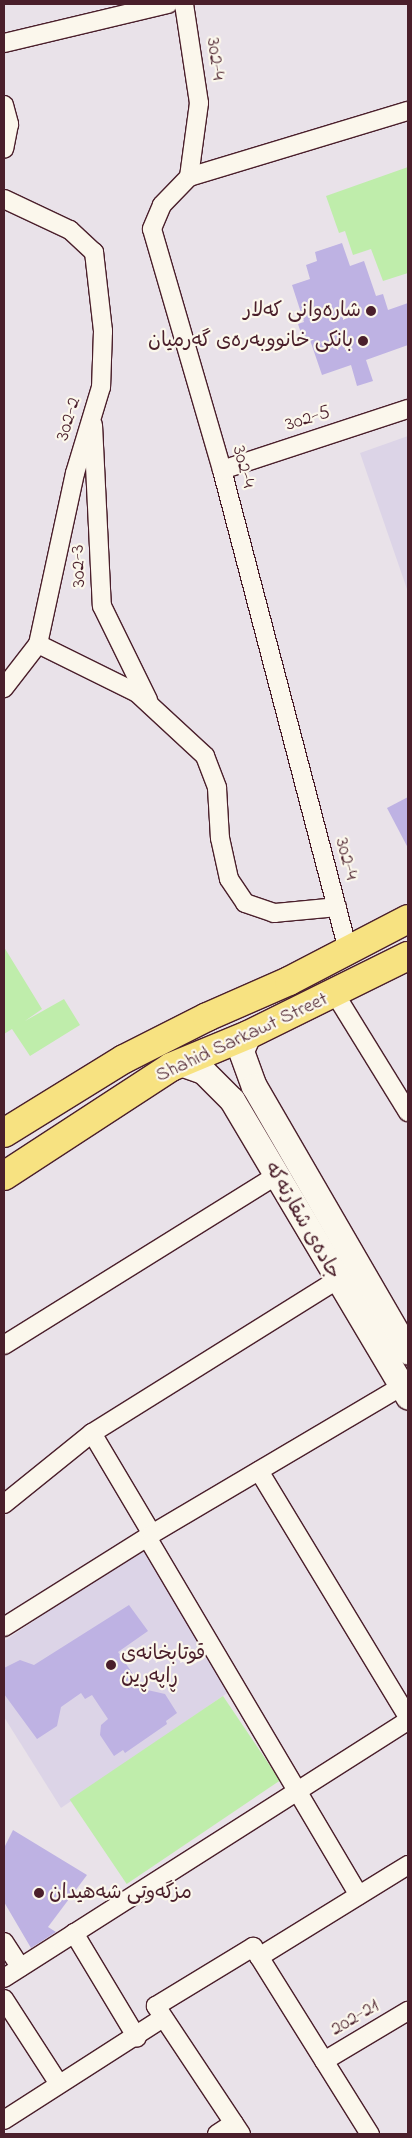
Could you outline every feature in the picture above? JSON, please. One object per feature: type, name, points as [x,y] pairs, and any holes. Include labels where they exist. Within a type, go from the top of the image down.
[{"type":"main road","name":"Shahid Sarkawt Street","points":[[4,1134],[124,1059],[408,919]]},
{"type":"main road","name":"Shahid Sarkawt Street","points":[[4,1176],[180,1063],[248,1035],[335,994],[408,956]]},
{"type":"main road","name":"جادەی شقارتەکە","points":[[248,1035],[241,1051],[254,1086],[408,1352]]},
{"type":"main road","name":"جادەی شقارتەکە","points":[[180,1063],[203,1071],[232,1100],[337,1280],[405,1391]]},
{"type":"main road","points":[[232,1100],[254,1086]]},
{"type":"street","points":[[4,43],[168,4]]},
{"type":"street","name":"302-4","points":[[184,4],[199,102],[188,177],[162,205],[152,229],[222,470],[348,950]]},
{"type":"street","points":[[4,105],[9,124],[4,149]]},
{"type":"street","points":[[188,177],[408,111]]},
{"type":"street","name":"302-2","points":[[4,199],[70,230],[94,252],[103,331],[101,386],[75,473],[38,644],[4,688]]},
{"type":"street","name":"302-5","points":[[222,470],[408,408]]},
{"type":"street","name":"302-3","points":[[92,414],[99,497],[102,606],[150,705]]},
{"type":"street","points":[[38,644],[137,693],[205,756],[217,788],[220,838],[229,879],[245,903],[274,913],[337,907]]},
{"type":"street","points":[[335,994],[408,1112]]},
{"type":"street","points":[[4,1345],[276,1176]]},
{"type":"street","points":[[4,1504],[92,1433],[337,1280]]},
{"type":"street","points":[[4,1627],[149,1536],[405,1391]]},
{"type":"street","points":[[92,1433],[149,1536],[359,1895]]},
{"type":"street","points":[[4,1978],[408,1719],[259,1472]]},
{"type":"street","points":[[259,1957],[408,1865]]},
{"type":"street","points":[[74,1933],[137,2038]]},
{"type":"street","points":[[4,1942],[20,1967]]},
{"type":"street","points":[[217,2134],[238,2129],[156,2006],[253,1947],[370,2134]]},
{"type":"street","points":[[4,1999],[59,2084]]},
{"type":"street","name":"202-21","points":[[324,2061],[408,2011]]},
{"type":"street","points":[[4,2120],[59,2084],[137,2038],[163,2018]]},
{"type":"shaded area","points":[[408,436],[408,592],[360,453]]},
{"type":"shaded area","name":"قوتابخانەی ڕاپەڕین","points":[[146,1546],[233,1689],[61,1808],[4,1717],[4,1641]]},
{"type":"green space","points":[[408,167],[408,273],[383,281],[371,249],[353,255],[345,231],[339,233],[326,196]]},
{"type":"green space","points":[[4,947],[42,1009],[25,1021],[64,999],[80,1025],[30,1056],[12,1029],[4,1034]]},
{"type":"green space","points":[[223,1696],[280,1781],[127,1884],[70,1799]]},
{"type":"building","name":"شارەوانی کەلار","points":[[342,243],[350,266],[364,261],[376,296],[383,294],[388,310],[408,303],[408,345],[366,360],[373,381],[357,386],[351,365],[322,375],[310,340],[304,342],[298,324],[304,322],[292,285],[310,279],[306,265],[317,261],[315,252]]},
{"type":"building","points":[[408,797],[408,848],[387,808]]},
{"type":"building","points":[[129,1605],[148,1631],[118,1652],[143,1689],[165,1694],[177,1713],[166,1721],[167,1724],[125,1753],[123,1750],[114,1756],[100,1735],[101,1725],[108,1719],[92,1695],[85,1699],[81,1693],[61,1707],[57,1726],[37,1739],[4,1694],[4,1668],[20,1660],[34,1665]]},
{"type":"building","name":"مزگەوتی شەهیدان","points":[[13,1830],[87,1875],[48,1927],[56,1932],[31,1948],[4,1902],[4,1848]]},
{"type":"place","name":"شارەوانی کەلار","points":[[371,311]]},
{"type":"place","name":"بانکی خانووبەرەی گەرمیان","points":[[363,341]]},
{"type":"place","name":"قوتابخانەی ڕاپەڕین","points":[[111,1665]]},
{"type":"place","name":"مزگەوتی شەهیدان","points":[[39,1893]]}]
